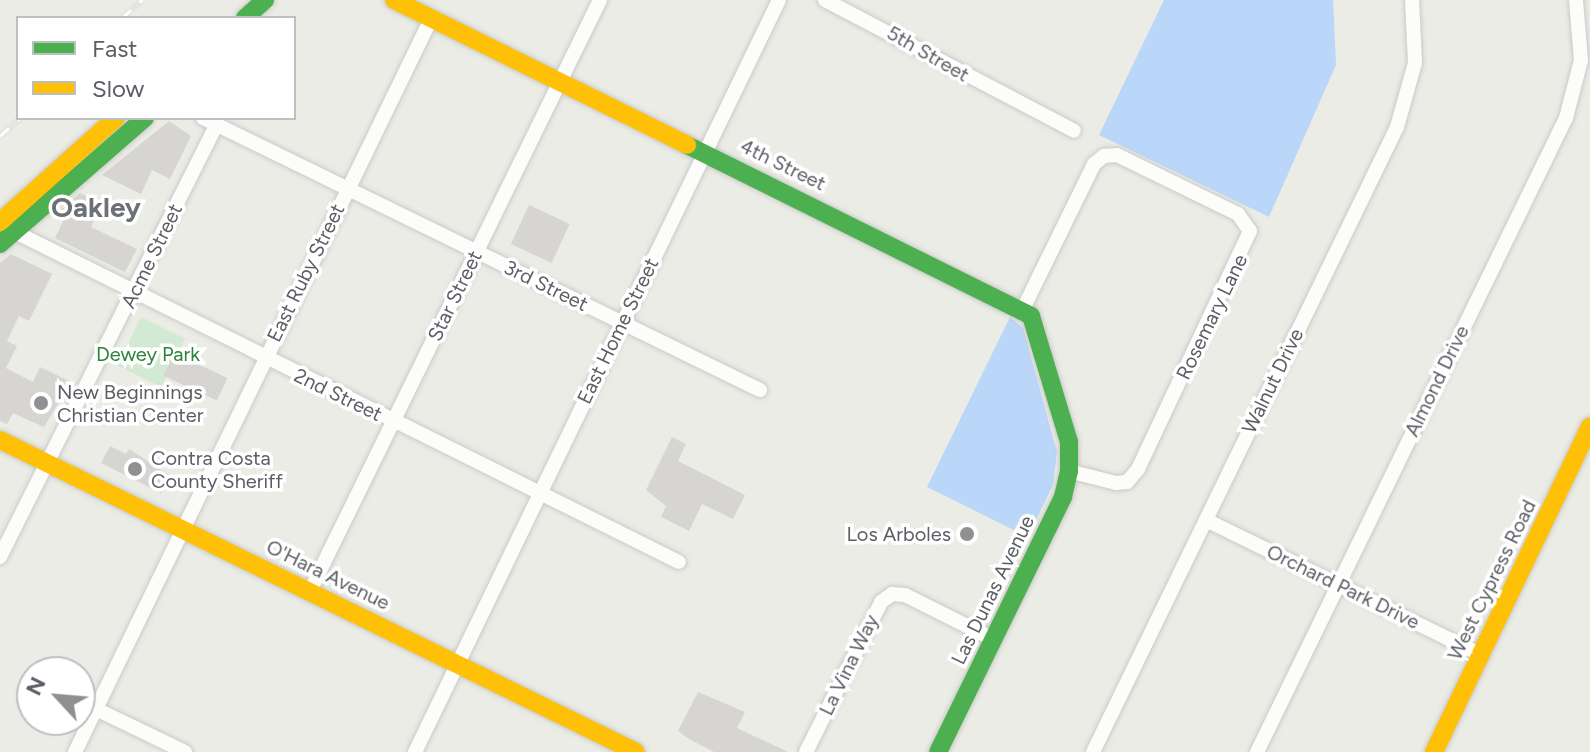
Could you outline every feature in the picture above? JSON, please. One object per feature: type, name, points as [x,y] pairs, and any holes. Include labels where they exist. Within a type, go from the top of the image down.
[{"type":"street","points":[[247,16],[265,0]]},
{"type":"street","name":"4th Street","points":[[394,0],[1023,309]]},
{"type":"street","name":"Star Street","points":[[310,591],[600,0]]},
{"type":"street","name":"East Home Street","points":[[415,752],[779,0]]},
{"type":"street","name":"5th Street","points":[[825,0],[1074,131]]},
{"type":"street","name":"Walnut Drive","points":[[1093,752],[1397,127],[1415,63],[1412,0]]},
{"type":"street","name":"Almond Drive","points":[[1257,752],[1566,118],[1581,60],[1576,0]]},
{"type":"street","name":"East Ruby Street","points":[[96,709],[431,19]]},
{"type":"street","points":[[3,230],[114,120]]},
{"type":"street","points":[[3,230],[142,120]]},
{"type":"street","name":"3rd Street","points":[[209,122],[760,390]]},
{"type":"street","name":"Acme Street","points":[[0,557],[133,295],[209,122]]},
{"type":"street","name":"Rosemary Lane","points":[[1023,309],[1094,164],[1104,156],[1117,155],[1238,214],[1250,231],[1138,469],[1127,482],[1116,483],[1069,471]]},
{"type":"street","name":"2nd Street","points":[[3,230],[679,562]]},
{"type":"street","name":"Las Dunas Avenue","points":[[938,752],[1063,497],[1069,471],[1069,442],[1038,330],[1023,309]]},
{"type":"street","name":"West Cypress Road","points":[[1434,752],[1590,427]]},
{"type":"street","name":"O'Hara Avenue","points":[[0,440],[636,752]]},
{"type":"street","name":"Orchard Park Drive","points":[[1206,520],[1481,655]]},
{"type":"street","name":"La Vina Way","points":[[806,752],[881,602],[892,594],[905,595],[993,639]]},
{"type":"street","points":[[96,709],[185,752]]},
{"type":"green space","name":"Dewey Park","points":[[141,317],[185,338],[161,387],[117,366]]},
{"type":"water","points":[[1164,0],[1333,0],[1336,65],[1269,217],[1099,135]]},
{"type":"water","points":[[1010,317],[1023,328],[1057,452],[1053,485],[1028,537],[927,487]]},
{"type":"building","points":[[169,121],[191,136],[170,179],[152,170],[141,194],[102,175]]},
{"type":"building","points":[[80,193],[102,204],[91,227],[137,249],[125,272],[55,238],[66,215],[60,211]]},
{"type":"building","points":[[529,205],[570,224],[552,263],[511,244]]},
{"type":"building","points":[[11,254],[52,274],[29,321],[19,316],[7,341],[17,346],[6,368],[33,382],[40,367],[71,382],[44,427],[13,413],[7,424],[0,421],[0,263]]},
{"type":"building","points":[[174,353],[227,378],[217,401],[163,376]]},
{"type":"building","points":[[672,437],[686,444],[678,461],[745,495],[733,519],[702,504],[689,531],[661,517],[666,506],[646,490]]},
{"type":"building","name":"Contra Costa County Sheriff","points":[[110,446],[126,454],[129,449],[169,475],[161,493],[101,463]]},
{"type":"building","points":[[698,692],[745,712],[737,728],[788,752],[714,752],[689,739],[678,731]]},
{"type":"railway","points":[[124,16],[142,0]]},
{"type":"railway","points":[[0,136],[18,120]]},
{"type":"traffic: fast","points":[[247,16],[265,0]]},
{"type":"traffic: fast","points":[[0,244],[143,120]]},
{"type":"traffic: fast","points":[[687,145],[1031,316],[1069,442],[1069,471],[1063,497],[938,752]]},
{"type":"traffic: slow","points":[[394,0],[687,145]]},
{"type":"traffic: slow","points":[[0,222],[114,120]]},
{"type":"traffic: slow","points":[[1434,752],[1590,427]]},
{"type":"traffic: slow","points":[[0,440],[636,752]]},
{"type":"place","name":"New Beginnings Christian Center","points":[[41,403]]},
{"type":"place","name":"Contra Costa County Sheriff","points":[[135,469]]},
{"type":"place","name":"Los Arboles","points":[[967,534]]},
{"type":"district","name":"Oakley","points":[[96,207]]}]
